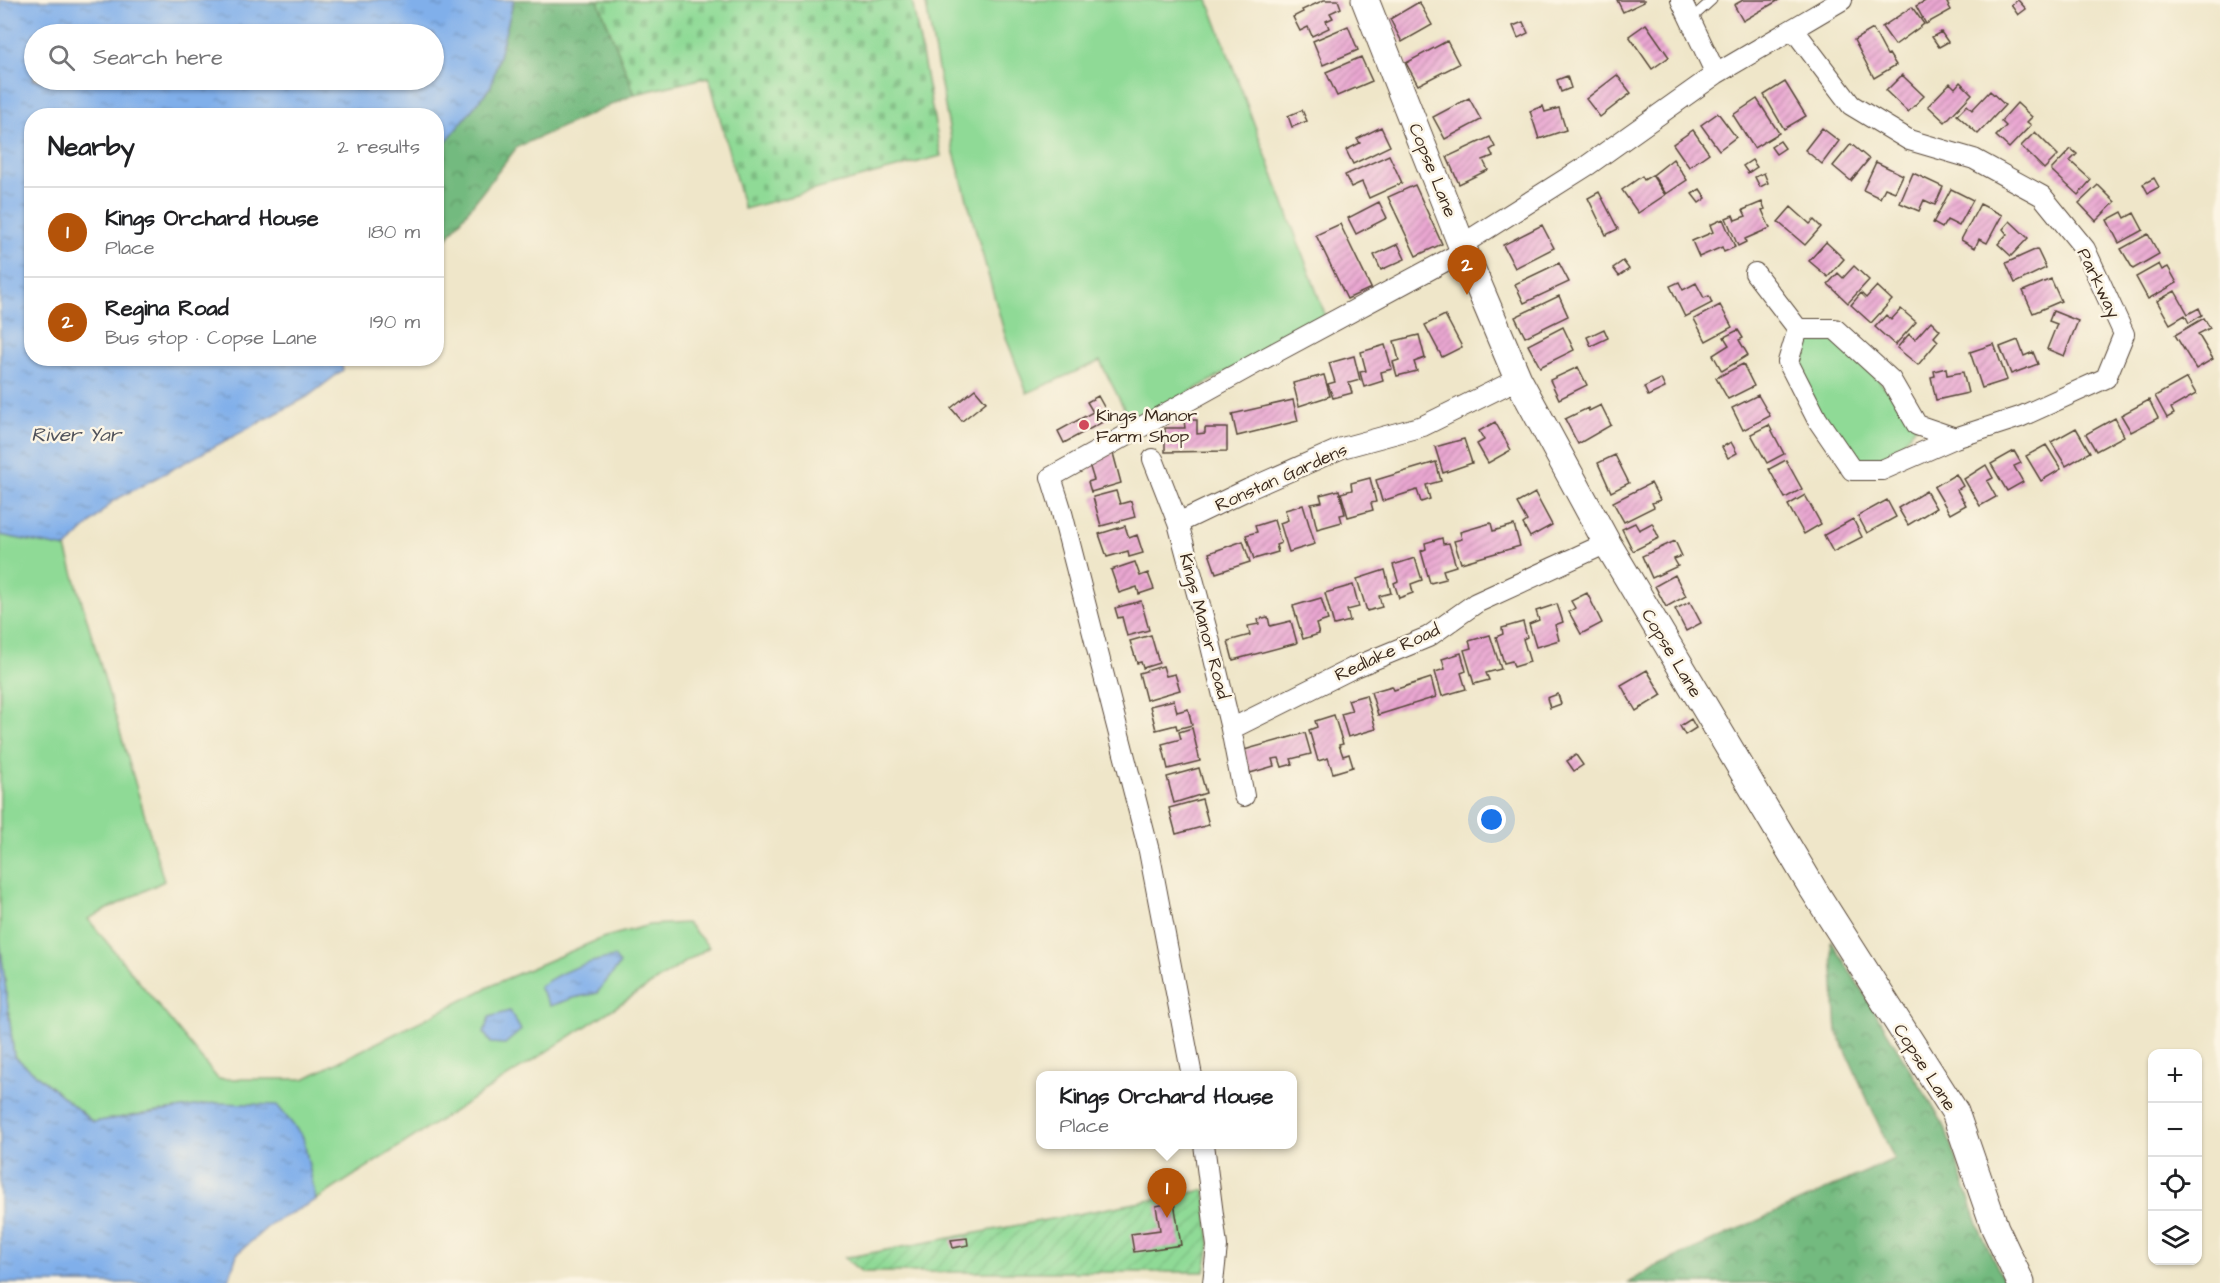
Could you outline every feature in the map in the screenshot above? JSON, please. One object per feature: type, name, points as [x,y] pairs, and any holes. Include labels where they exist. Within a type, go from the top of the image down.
[{"type":"street","name":"Copse Lane","points":[[1365,0],[1518,379],[1607,543],[1813,889],[1955,1112],[1995,1228],[2021,1283]]},
{"type":"street","points":[[1681,0],[1716,74]]},
{"type":"street","points":[[1191,1071],[1149,850],[1051,477],[1464,247],[1588,165],[1716,74],[1842,0]]},
{"type":"street","name":"Parkway","points":[[1794,30],[1851,105],[1909,140],[1974,159],[2042,196],[2085,249],[2124,334],[2106,378],[2020,417],[1955,438],[1882,470],[1852,470],[1817,419],[1788,362],[1797,329]]},
{"type":"street","points":[[1755,273],[1797,329],[1835,329],[1891,380],[1917,425],[1955,438]]},
{"type":"street","name":"Ronstan Gardens","points":[[1178,523],[1342,448],[1423,426],[1518,379]]},
{"type":"street","name":"Kings Manor Road","points":[[1153,459],[1178,523],[1231,729],[1244,796]]},
{"type":"street","name":"Redlake Road","points":[[1231,729],[1353,668],[1428,637],[1476,603],[1607,543]]},
{"type":"street","points":[[1205,1149],[1217,1246],[1213,1283]]},
{"type":"lane","points":[[1690,20],[1712,0]]},
{"type":"green space","points":[[514,0],[598,0],[635,94],[517,147],[444,242],[444,144],[491,86]]},
{"type":"green space","points":[[598,0],[912,0],[941,156],[744,209],[709,77],[635,94]]},
{"type":"green space","points":[[925,0],[1208,0],[1326,317],[1132,424],[1100,361],[1027,393],[1005,335],[953,149]]},
{"type":"green space","points":[[1798,329],[1835,329],[1917,425],[1882,470],[1852,470],[1788,362]]},
{"type":"green space","points":[[0,535],[66,548],[164,881],[88,919],[218,1079],[304,1079],[501,981],[602,938],[649,925],[687,923],[709,947],[316,1200],[303,1137],[215,1103],[93,1122],[14,1056],[0,942]],"holes":[[[614,957],[597,993],[573,998],[550,1006]]]},
{"type":"green space","points":[[1831,940],[1944,1125],[1981,1233],[2005,1283],[1629,1283],[1650,1269],[1894,1159],[1837,1031]]},
{"type":"green space","points":[[1205,1190],[1210,1245],[1205,1272],[862,1272],[844,1258]]},
{"type":"water","name":"River Yar","points":[[0,0],[514,0],[491,86],[444,144],[444,108],[24,108],[24,366],[342,366],[343,370],[307,397],[113,501],[66,548],[0,535]]},
{"type":"water","points":[[0,942],[14,1056],[93,1122],[215,1103],[277,1105],[303,1137],[316,1200],[272,1223],[237,1254],[228,1283],[0,1283]]},
{"type":"water","points":[[614,957],[620,964],[597,993],[550,1006],[539,987],[575,968]]},
{"type":"water","points":[[510,1011],[521,1030],[505,1044],[491,1043],[484,1033],[489,1017]]},
{"type":"building","points":[[1324,0],[1338,0],[1341,8],[1330,13],[1333,18],[1326,21],[1329,28],[1312,36],[1308,27],[1300,31],[1293,17],[1303,12],[1302,10]]},
{"type":"building","points":[[1617,0],[1644,0],[1644,2],[1623,12]]},
{"type":"building","points":[[1743,0],[1779,0],[1743,21],[1734,5]]},
{"type":"building","points":[[1927,0],[1953,0],[1947,3],[1951,10],[1926,24],[1916,6]]},
{"type":"building","points":[[2018,0],[2026,9],[2018,15],[2011,5]]},
{"type":"building","points":[[1419,2],[1432,25],[1402,42],[1390,19]]},
{"type":"building","points":[[1912,7],[1924,24],[1895,45],[1882,27]]},
{"type":"building","points":[[1523,22],[1528,33],[1518,38],[1513,26]]},
{"type":"building","points":[[1646,24],[1669,57],[1652,69],[1629,36]]},
{"type":"building","points":[[1348,26],[1358,50],[1323,65],[1313,41]]},
{"type":"building","points":[[1873,29],[1887,55],[1889,54],[1896,65],[1874,78],[1854,40]]},
{"type":"building","points":[[1941,32],[1948,42],[1939,47],[1932,37]]},
{"type":"building","points":[[1447,41],[1459,64],[1418,85],[1406,63]]},
{"type":"building","points":[[1361,57],[1372,81],[1337,96],[1326,72]]},
{"type":"building","points":[[1617,75],[1631,93],[1600,117],[1586,99]]},
{"type":"building","points":[[1902,75],[1924,96],[1908,112],[1886,91]]},
{"type":"building","points":[[1567,76],[1571,88],[1561,92],[1557,80]]},
{"type":"building","points":[[1785,82],[1806,116],[1784,129],[1764,95]]},
{"type":"building","points":[[1960,82],[1972,94],[1945,122],[1928,106],[1950,83],[1955,88]]},
{"type":"building","points":[[1990,91],[2005,105],[1978,134],[1957,115],[1967,105],[1972,110]]},
{"type":"building","points":[[1469,98],[1481,120],[1445,139],[1433,117]]},
{"type":"building","points":[[1757,99],[1779,133],[1754,148],[1733,115]]},
{"type":"building","points":[[2017,103],[2032,117],[2027,122],[2031,125],[2009,148],[1996,136],[2006,126],[2001,121]]},
{"type":"building","points":[[1543,106],[1545,112],[1559,108],[1566,130],[1539,139],[1530,111]]},
{"type":"building","points":[[1302,110],[1307,121],[1292,127],[1288,116]]},
{"type":"building","points":[[1718,113],[1736,137],[1719,150],[1701,125]]},
{"type":"building","points":[[1381,127],[1390,146],[1353,164],[1346,150],[1360,143],[1357,139]]},
{"type":"building","points":[[1822,128],[1839,141],[1822,164],[1805,150]]},
{"type":"building","points":[[1693,130],[1709,153],[1689,167],[1673,144]]},
{"type":"building","points":[[2035,132],[2058,155],[2044,169],[2021,146]]},
{"type":"building","points":[[1490,137],[1495,147],[1490,150],[1493,156],[1483,160],[1488,170],[1459,184],[1447,157]]},
{"type":"building","points":[[1780,141],[1785,148],[1776,154],[1771,147]]},
{"type":"building","points":[[1851,144],[1869,159],[1851,181],[1833,166]]},
{"type":"building","points":[[2071,149],[2077,154],[2070,161],[2091,180],[2078,195],[2051,170]]},
{"type":"building","points":[[1389,155],[1402,183],[1369,198],[1362,182],[1351,187],[1345,175]]},
{"type":"building","points":[[1673,159],[1687,180],[1666,194],[1653,175]]},
{"type":"building","points":[[1752,160],[1757,167],[1748,173],[1743,166]]},
{"type":"building","points":[[1876,162],[1903,175],[1895,192],[1885,188],[1880,198],[1863,190]]},
{"type":"building","points":[[1764,173],[1768,183],[1760,187],[1755,177]]},
{"type":"building","points":[[1913,173],[1943,187],[1935,205],[1924,200],[1919,211],[1900,203]]},
{"type":"building","points":[[1652,175],[1665,195],[1638,213],[1622,190],[1642,176],[1644,180]]},
{"type":"building","points":[[2154,178],[2159,187],[2148,193],[2143,184]]},
{"type":"building","points":[[1415,185],[1442,244],[1416,256],[1388,197]]},
{"type":"building","points":[[2098,185],[2115,202],[2096,221],[2079,203]]},
{"type":"building","points":[[1700,189],[1706,198],[1699,203],[1692,194]]},
{"type":"building","points":[[1951,189],[1973,200],[1959,226],[1947,220],[1942,228],[1933,223]]},
{"type":"building","points":[[1599,192],[1618,229],[1606,235],[1588,198]]},
{"type":"building","points":[[1379,202],[1387,218],[1356,234],[1348,218]]},
{"type":"building","points":[[1762,202],[1765,209],[1762,210],[1770,228],[1745,239],[1746,242],[1738,246],[1726,218],[1733,215],[1735,220],[1746,216],[1743,210]]},
{"type":"building","points":[[1980,204],[2002,215],[1987,243],[1979,239],[1975,248],[1961,240]]},
{"type":"building","points":[[1791,207],[1810,224],[1814,220],[1821,227],[1805,245],[1778,222]]},
{"type":"building","points":[[2122,212],[2125,218],[2134,213],[2143,230],[2119,243],[2107,220]]},
{"type":"building","points":[[1723,219],[1735,247],[1724,252],[1722,247],[1699,257],[1692,241],[1713,232],[1710,225]]},
{"type":"building","points":[[2010,221],[2028,238],[2011,256],[1998,244],[2007,234],[2003,229]]},
{"type":"building","points":[[1340,224],[1371,288],[1347,299],[1316,235]]},
{"type":"building","points":[[1542,225],[1554,248],[1515,268],[1503,245]]},
{"type":"building","points":[[2148,234],[2159,254],[2133,269],[2121,249]]},
{"type":"building","points":[[1826,242],[1844,259],[1828,277],[1809,261]]},
{"type":"building","points":[[1398,244],[1405,259],[1381,270],[1374,255]]},
{"type":"building","points":[[2037,249],[2046,268],[2015,283],[2006,263]]},
{"type":"building","points":[[1623,261],[1629,269],[1619,276],[1613,268]]},
{"type":"building","points":[[1559,263],[1569,282],[1524,303],[1515,284]]},
{"type":"building","points":[[2159,264],[2162,270],[2168,267],[2177,283],[2148,299],[2136,277]]},
{"type":"building","points":[[1854,266],[1869,280],[1848,303],[1828,284],[1838,273],[1843,278]]},
{"type":"building","points":[[2051,279],[2061,301],[2033,313],[2023,291]]},
{"type":"building","points":[[1679,282],[1683,290],[1696,283],[1704,298],[1709,296],[1712,303],[1685,317],[1670,286]]},
{"type":"building","points":[[1877,286],[1892,300],[1871,323],[1851,305],[1861,293],[1866,298]]},
{"type":"building","points":[[2175,291],[2188,314],[2199,308],[2202,315],[2189,323],[2185,315],[2170,324],[2157,301]]},
{"type":"building","points":[[1559,296],[1568,316],[1525,337],[1515,317]]},
{"type":"building","points":[[1720,305],[1732,327],[1706,341],[1694,319]]},
{"type":"building","points":[[1901,309],[1916,322],[1895,345],[1875,327],[1886,315],[1891,320]]},
{"type":"building","points":[[2053,311],[2078,321],[2064,356],[2047,349],[2057,324],[2049,321]]},
{"type":"building","points":[[1445,315],[1462,347],[1442,357],[1425,325]]},
{"type":"building","points":[[2204,318],[2210,328],[2198,334],[2213,359],[2196,369],[2175,335]]},
{"type":"building","points":[[1931,321],[1940,330],[1934,337],[1938,341],[1918,365],[1897,348],[1909,334],[1915,339]]},
{"type":"building","points":[[1563,327],[1574,350],[1540,367],[1528,345]]},
{"type":"building","points":[[1604,329],[1608,338],[1591,346],[1587,337]]},
{"type":"building","points":[[1738,330],[1743,338],[1739,340],[1748,355],[1722,371],[1713,355],[1729,345],[1724,337]]},
{"type":"building","points":[[1419,335],[1425,358],[1414,362],[1417,371],[1397,376],[1393,362],[1399,360],[1394,341]]},
{"type":"building","points":[[2018,340],[2024,356],[2033,352],[2038,364],[2011,374],[2000,347]]},
{"type":"building","points":[[1994,344],[2007,380],[1982,388],[1970,352]]},
{"type":"building","points":[[1385,345],[1392,369],[1381,372],[1383,381],[1364,387],[1360,372],[1366,371],[1361,352]]},
{"type":"building","points":[[1354,356],[1360,380],[1349,383],[1352,393],[1333,398],[1328,384],[1335,382],[1329,363]]},
{"type":"building","points":[[1743,364],[1754,386],[1728,399],[1716,378]]},
{"type":"building","points":[[1578,367],[1587,385],[1559,399],[1550,380]]},
{"type":"building","points":[[1946,368],[1947,375],[1963,372],[1968,393],[1936,400],[1931,377],[1935,376],[1934,371]]},
{"type":"building","points":[[1324,375],[1330,396],[1299,406],[1293,383]]},
{"type":"building","points":[[2187,378],[2196,394],[2171,408],[2174,414],[2167,418],[2155,396]]},
{"type":"building","points":[[1661,379],[1665,388],[1648,396],[1644,387]]},
{"type":"building","points":[[975,389],[986,402],[962,421],[951,408]]},
{"type":"building","points":[[1758,395],[1770,416],[1743,430],[1732,408]]},
{"type":"building","points":[[1098,396],[1110,418],[1064,443],[1058,431],[1093,412],[1087,402]]},
{"type":"building","points":[[1293,400],[1298,421],[1237,436],[1232,414]]},
{"type":"building","points":[[2149,400],[2158,418],[2131,432],[2121,415]]},
{"type":"building","points":[[1601,405],[1611,425],[1578,444],[1565,419],[1588,408],[1589,411]]},
{"type":"building","points":[[2115,418],[2124,436],[2096,451],[2086,434]]},
{"type":"building","points":[[1184,420],[1197,420],[1197,434],[1205,433],[1205,428],[1227,428],[1227,451],[1165,452],[1165,428],[1185,428]]},
{"type":"building","points":[[1495,422],[1511,450],[1488,463],[1477,444],[1484,440],[1479,431]]},
{"type":"building","points":[[1769,425],[1784,454],[1767,463],[1751,434]]},
{"type":"building","points":[[2076,428],[2090,452],[2066,466],[2051,442]]},
{"type":"building","points":[[1464,439],[1472,463],[1443,473],[1435,447]]},
{"type":"building","points":[[1731,442],[1737,453],[1728,458],[1722,447]]},
{"type":"building","points":[[2046,445],[2061,469],[2041,481],[2026,456]]},
{"type":"building","points":[[2014,451],[2021,463],[2014,466],[2023,482],[2007,491],[1991,464]]},
{"type":"building","points":[[1113,453],[1121,483],[1091,492],[1088,482],[1094,480],[1088,461]]},
{"type":"building","points":[[1615,455],[1629,483],[1611,492],[1598,463]]},
{"type":"building","points":[[1786,460],[1802,489],[1785,498],[1769,469]]},
{"type":"building","points":[[1436,462],[1441,481],[1426,485],[1430,499],[1421,502],[1417,490],[1382,501],[1376,480]]},
{"type":"building","points":[[1986,465],[1993,478],[1987,481],[1996,497],[1980,506],[1964,479]]},
{"type":"building","points":[[1956,474],[1963,486],[1957,490],[1966,505],[1950,514],[1934,487]]},
{"type":"building","points":[[1370,478],[1376,502],[1371,503],[1373,510],[1348,517],[1341,493],[1352,490],[1351,483]]},
{"type":"building","points":[[1651,483],[1660,500],[1652,503],[1654,507],[1624,522],[1613,502]]},
{"type":"building","points":[[1339,490],[1345,514],[1340,515],[1342,522],[1317,529],[1311,504],[1322,502],[1320,495]]},
{"type":"building","points":[[1116,491],[1120,504],[1131,501],[1135,517],[1101,526],[1093,497]]},
{"type":"building","points":[[1926,491],[1936,508],[1908,525],[1898,508]]},
{"type":"building","points":[[1535,493],[1552,525],[1530,537],[1523,524],[1527,521],[1517,503]]},
{"type":"building","points":[[1805,495],[1821,524],[1804,534],[1788,505]]},
{"type":"building","points":[[1887,500],[1896,517],[1867,533],[1858,516]]},
{"type":"building","points":[[1303,505],[1315,544],[1289,552],[1280,523],[1288,520],[1285,510]]},
{"type":"building","points":[[1853,519],[1862,537],[1833,552],[1824,535]]},
{"type":"building","points":[[1274,520],[1281,543],[1276,545],[1278,552],[1254,559],[1246,535],[1257,532],[1255,526]]},
{"type":"building","points":[[1491,523],[1493,531],[1514,525],[1520,546],[1461,563],[1454,541],[1462,539],[1460,532]]},
{"type":"building","points":[[1635,523],[1639,530],[1652,523],[1659,538],[1633,551],[1622,529]]},
{"type":"building","points":[[1125,526],[1129,538],[1137,535],[1143,553],[1129,557],[1128,551],[1107,557],[1099,534]]},
{"type":"building","points":[[1442,538],[1443,544],[1449,543],[1456,566],[1443,570],[1446,579],[1430,583],[1421,551],[1426,549],[1425,543]]},
{"type":"building","points":[[1243,541],[1250,562],[1216,573],[1209,553]]},
{"type":"building","points":[[1675,541],[1682,556],[1674,559],[1678,566],[1652,578],[1642,556]]},
{"type":"building","points":[[1415,558],[1422,580],[1411,584],[1413,593],[1399,598],[1394,583],[1398,581],[1393,565]]},
{"type":"building","points":[[1135,562],[1140,576],[1148,573],[1154,589],[1139,594],[1137,587],[1119,593],[1111,570]]},
{"type":"building","points":[[1385,570],[1391,593],[1379,596],[1382,607],[1367,611],[1357,579]]},
{"type":"building","points":[[1675,575],[1686,596],[1666,607],[1655,586]]},
{"type":"building","points":[[1353,585],[1359,607],[1347,610],[1350,621],[1334,625],[1325,593]]},
{"type":"building","points":[[1587,593],[1602,623],[1581,634],[1569,612],[1575,608],[1571,601]]},
{"type":"building","points":[[1321,598],[1328,620],[1316,624],[1319,634],[1303,639],[1293,606]]},
{"type":"building","points":[[1141,601],[1149,630],[1127,636],[1122,617],[1118,618],[1115,608]]},
{"type":"building","points":[[1690,602],[1701,623],[1686,631],[1675,609]]},
{"type":"building","points":[[1557,604],[1563,622],[1555,625],[1559,640],[1536,647],[1529,624],[1539,620],[1536,611]]},
{"type":"building","points":[[1268,617],[1270,626],[1291,621],[1297,643],[1233,660],[1228,641],[1250,635],[1248,626],[1259,624],[1258,619]]},
{"type":"building","points":[[1523,622],[1527,637],[1523,639],[1530,662],[1514,667],[1512,661],[1504,663],[1496,637],[1503,634],[1502,628]]},
{"type":"building","points":[[1151,635],[1159,663],[1143,668],[1141,662],[1137,663],[1130,641]]},
{"type":"building","points":[[1490,635],[1501,669],[1486,673],[1489,680],[1474,684],[1464,650],[1471,648],[1469,641]]},
{"type":"building","points":[[1461,653],[1466,671],[1461,673],[1466,689],[1442,696],[1435,672],[1445,669],[1442,659]]},
{"type":"building","points":[[1163,666],[1166,676],[1175,674],[1180,690],[1146,700],[1139,673]]},
{"type":"building","points":[[1647,670],[1662,695],[1636,711],[1621,685]]},
{"type":"building","points":[[1431,678],[1436,697],[1378,715],[1371,692],[1392,686],[1394,690]]},
{"type":"building","points":[[1558,694],[1561,704],[1550,708],[1547,698]]},
{"type":"building","points":[[1366,695],[1376,729],[1348,737],[1341,714],[1352,711],[1348,700]]},
{"type":"building","points":[[1174,700],[1177,712],[1188,709],[1192,725],[1177,729],[1176,725],[1156,730],[1150,706]]},
{"type":"building","points":[[1334,715],[1343,744],[1339,745],[1343,756],[1349,754],[1353,767],[1333,773],[1328,758],[1318,761],[1309,730],[1317,727],[1315,721]]},
{"type":"building","points":[[1691,719],[1696,728],[1685,735],[1680,726]]},
{"type":"building","points":[[1192,728],[1200,761],[1168,769],[1162,744],[1181,739],[1179,732]]},
{"type":"building","points":[[1305,733],[1311,754],[1291,759],[1293,764],[1282,767],[1279,758],[1272,759],[1274,766],[1250,773],[1244,750]]},
{"type":"building","points":[[1576,755],[1583,765],[1574,771],[1567,761]]},
{"type":"building","points":[[1199,768],[1206,793],[1174,803],[1167,777]]},
{"type":"building","points":[[1202,799],[1209,825],[1176,834],[1169,808]]},
{"type":"building","points":[[1174,1202],[1181,1245],[1134,1252],[1131,1234],[1160,1230],[1156,1206]]},
{"type":"building","points":[[967,1238],[968,1245],[953,1248],[951,1240]]},
{"type":"place","name":"Regina Road","points":[[1467,295]]},
{"type":"place","name":"Kings Manor Farm Shop","points":[[1084,425]]},
{"type":"place","name":"Kings Orchard House","points":[[1167,1218]]}]
